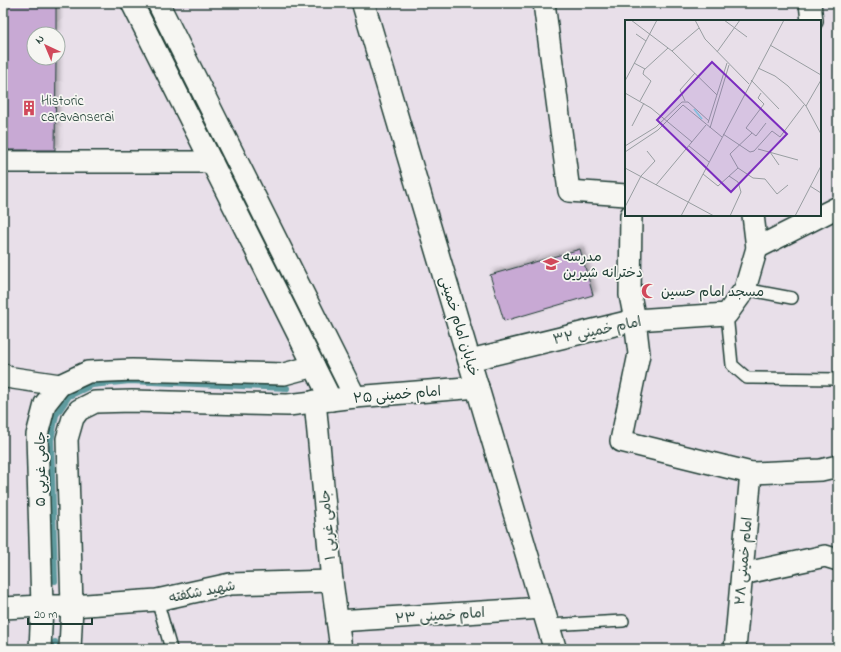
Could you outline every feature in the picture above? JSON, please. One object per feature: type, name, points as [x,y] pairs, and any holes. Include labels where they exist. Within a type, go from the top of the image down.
[{"type":"street","points":[[132,3],[314,366],[323,400]]},
{"type":"street","points":[[158,3],[355,397]]},
{"type":"street","name":"خیابان امام خمینی","points":[[363,3],[555,649]]},
{"type":"street","points":[[544,3],[569,191],[625,195]]},
{"type":"street","points":[[810,3],[812,20]]},
{"type":"street","points":[[3,162],[212,162]]},
{"type":"street","points":[[821,216],[838,207]]},
{"type":"street","points":[[631,216],[630,295],[639,354],[621,441],[751,473],[821,470],[838,466]]},
{"type":"street","points":[[727,314],[745,289],[757,248],[752,216]]},
{"type":"street","points":[[757,248],[820,216]]},
{"type":"street","name":"امام خمینی ۳۲","points":[[470,360],[635,320],[727,314]]},
{"type":"street","name":"جامی غربی ۵","points":[[40,649],[42,606],[37,436],[45,404],[60,386],[88,372],[132,370],[284,374],[314,366]]},
{"type":"street","points":[[3,374],[6,377],[60,386]]},
{"type":"street","name":"امام خمینی ۲۵","points":[[323,400],[478,387]]},
{"type":"street","name":"جامی غربی ۵","points":[[70,649],[72,606],[67,439],[73,418],[79,410],[95,402],[132,401],[288,405],[323,400]]},
{"type":"street","name":"جامی غربی ۱","points":[[323,400],[332,580],[341,649]]},
{"type":"street","name":"امام خمینی ۲۸","points":[[735,649],[751,473]]},
{"type":"street","points":[[742,574],[824,556],[838,560]]},
{"type":"street","name":"شهید شکفته","points":[[42,606],[72,606],[157,600],[230,584],[332,580]]},
{"type":"street","points":[[3,608],[42,606]]},
{"type":"street","name":"امام خمینی ۲۳","points":[[338,621],[546,617]]},
{"type":"lane","points":[[745,289],[792,298]]},
{"type":"lane","points":[[727,314],[732,365],[747,378],[838,379]]},
{"type":"lane","points":[[157,600],[171,649]]},
{"type":"lane","points":[[546,617],[623,621]]},
{"type":"building","name":"Historic caravanserai","points":[[3,3],[56,3],[56,26],[26,26],[26,66],[56,66],[55,150],[3,150]]},
{"type":"building","points":[[580,249],[593,295],[504,321],[490,275]]},
{"type":"waterway","points":[[55,581],[51,440],[56,415],[69,396],[92,385],[130,381],[287,388]]},
{"type":"waterway","points":[[55,642],[55,649]]},
{"type":"place","name":"Historic caravanserai","points":[[29,108]]},
{"type":"place","name":"مدرسه دخترانه شیرین","points":[[551,264]]},
{"type":"place","name":"مسجد امام حسین","points":[[649,291]]}]
